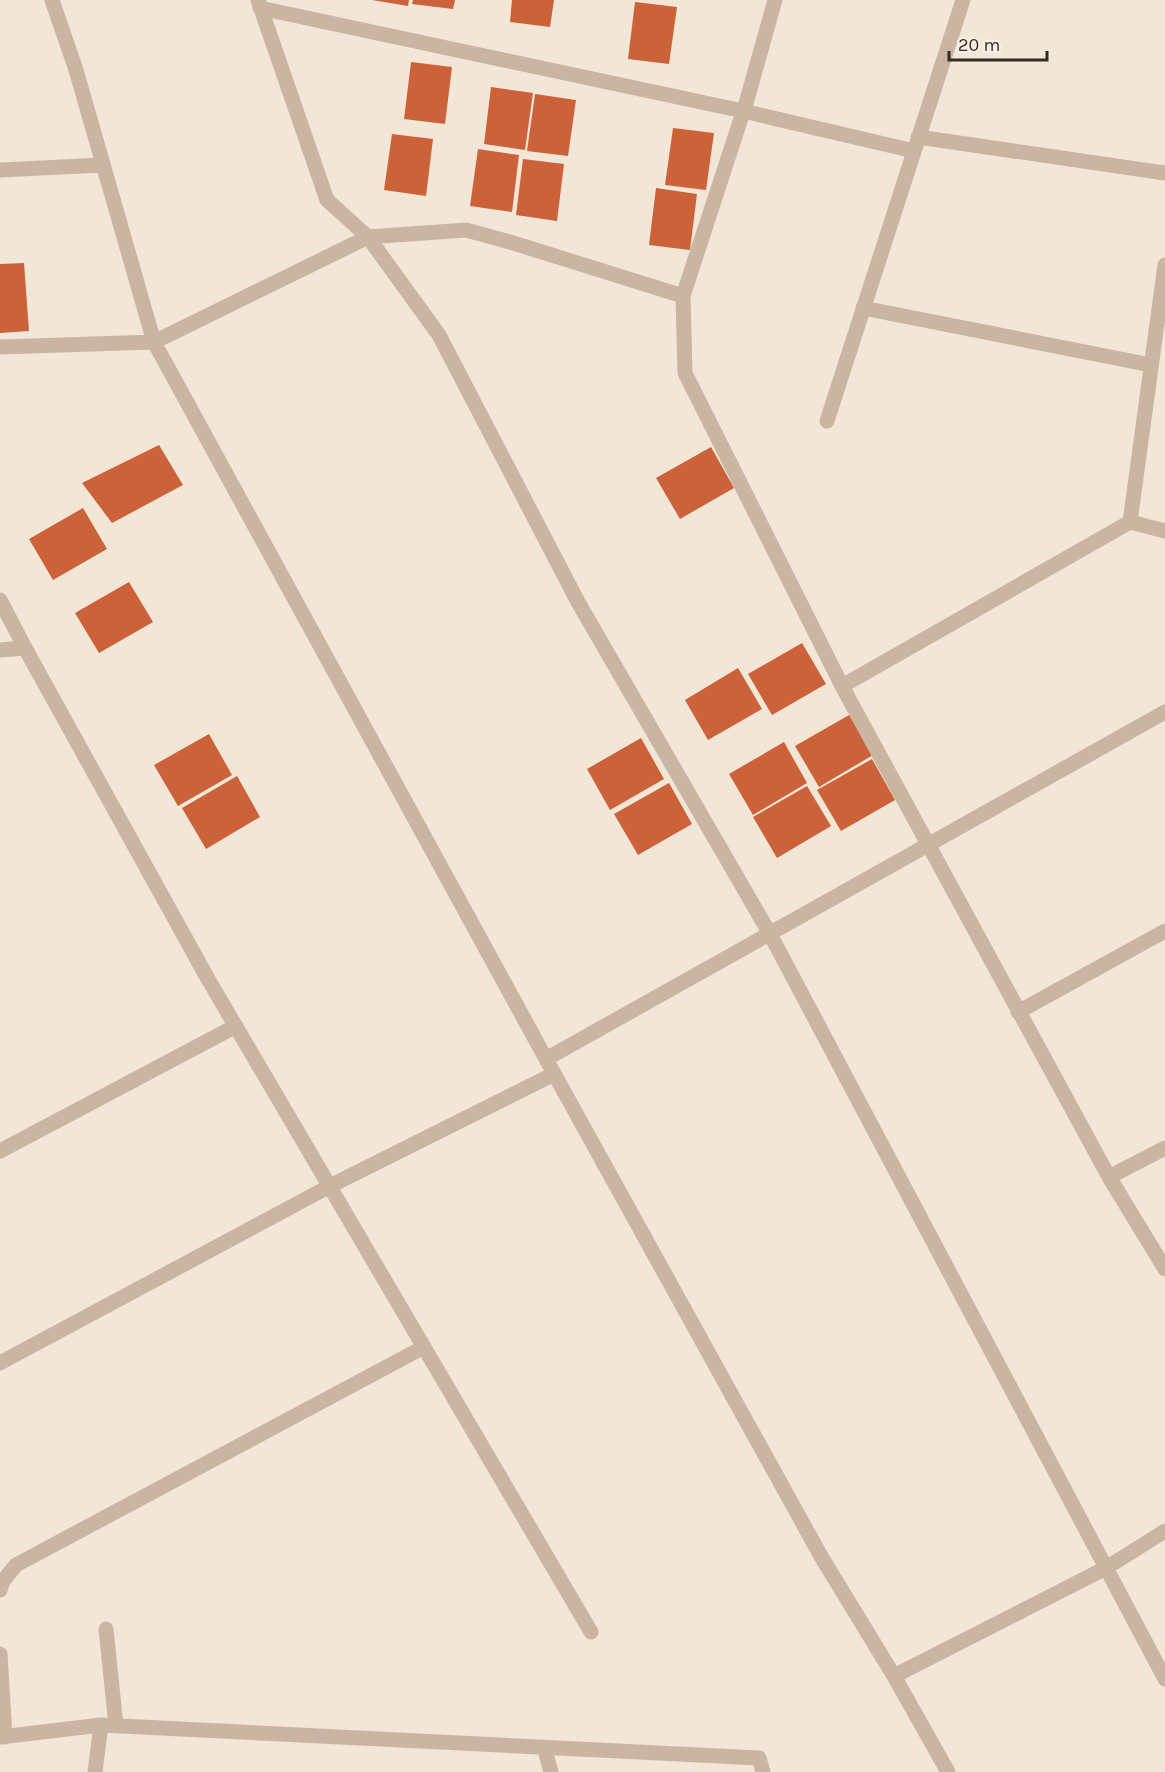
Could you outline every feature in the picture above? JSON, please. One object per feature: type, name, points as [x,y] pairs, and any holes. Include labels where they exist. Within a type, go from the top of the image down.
[{"type":"street","points":[[52,0],[76,70],[154,342],[554,1074],[822,1558],[894,1676],[948,1772]]},
{"type":"street","points":[[775,0],[743,111],[683,296],[685,373],[842,687],[927,846],[1109,1178],[1165,1269]]},
{"type":"street","points":[[826,421],[963,0]]},
{"type":"street","points":[[259,4],[743,111],[916,144],[1165,173]]},
{"type":"street","points":[[259,4],[327,200],[368,237],[439,335],[578,602],[770,934],[1165,1679]]},
{"type":"street","points":[[0,170],[104,165]]},
{"type":"street","points":[[0,347],[154,342],[368,237],[466,230],[683,296]]},
{"type":"street","points":[[1130,522],[1165,265]]},
{"type":"street","points":[[863,309],[1151,365]]},
{"type":"street","points":[[842,687],[1130,522],[1165,531]]},
{"type":"street","points":[[0,600],[236,1026],[591,1632]]},
{"type":"street","points":[[0,650],[25,648]]},
{"type":"street","points":[[546,1059],[1165,712]]},
{"type":"street","points":[[1018,1011],[1165,931]]},
{"type":"street","points":[[0,1151],[236,1026]]},
{"type":"street","points":[[0,1363],[330,1186],[554,1074]]},
{"type":"street","points":[[1109,1178],[1165,1148]]},
{"type":"street","points":[[0,1590],[3,1581],[16,1565],[424,1347]]},
{"type":"street","points":[[894,1676],[1106,1568],[1165,1531]]},
{"type":"street","points":[[95,1772],[108,1725],[106,1629]]},
{"type":"street","points":[[0,1654],[2,1737],[108,1725],[759,1758],[763,1772]]},
{"type":"street","points":[[544,1747],[551,1772]]},
{"type":"building","points":[[372,0],[409,0],[408,6]]},
{"type":"building","points":[[413,0],[455,0],[453,9],[412,4]]},
{"type":"building","points":[[512,0],[554,0],[550,27],[510,22]]},
{"type":"building","points":[[635,2],[677,7],[669,64],[628,59]]},
{"type":"building","points":[[411,62],[452,67],[445,124],[404,119]]},
{"type":"building","points":[[491,87],[533,93],[525,150],[484,144]]},
{"type":"building","points":[[535,94],[576,100],[568,156],[527,151]]},
{"type":"building","points":[[673,128],[714,133],[706,190],[665,185]]},
{"type":"building","points":[[392,134],[433,139],[426,196],[384,190]]},
{"type":"building","points":[[478,149],[519,155],[512,212],[470,206]]},
{"type":"building","points":[[523,159],[564,164],[557,221],[516,215]]},
{"type":"building","points":[[656,188],[697,194],[690,250],[649,245]]},
{"type":"building","points":[[24,263],[29,331],[0,333],[0,264]]},
{"type":"building","points":[[159,445],[183,485],[112,523],[82,483]]},
{"type":"building","points":[[711,447],[734,488],[680,519],[656,478]]},
{"type":"building","points":[[83,508],[107,549],[53,580],[29,539]]},
{"type":"building","points":[[129,582],[153,622],[99,653],[75,613]]},
{"type":"building","points":[[802,643],[826,684],[772,715],[748,674]]},
{"type":"building","points":[[738,668],[762,709],[708,740],[685,700]]},
{"type":"building","points":[[849,715],[873,755],[819,787],[795,746]]},
{"type":"building","points":[[209,734],[232,775],[178,806],[154,765]]},
{"type":"building","points":[[641,738],[664,779],[610,810],[587,769]]},
{"type":"building","points":[[784,742],[807,783],[753,815],[729,774]]},
{"type":"building","points":[[872,759],[895,800],[841,831],[817,790]]},
{"type":"building","points":[[237,776],[260,817],[206,849],[182,808]]},
{"type":"building","points":[[669,783],[692,824],[638,855],[614,814]]},
{"type":"building","points":[[807,786],[831,826],[777,858],[753,817]]}]
